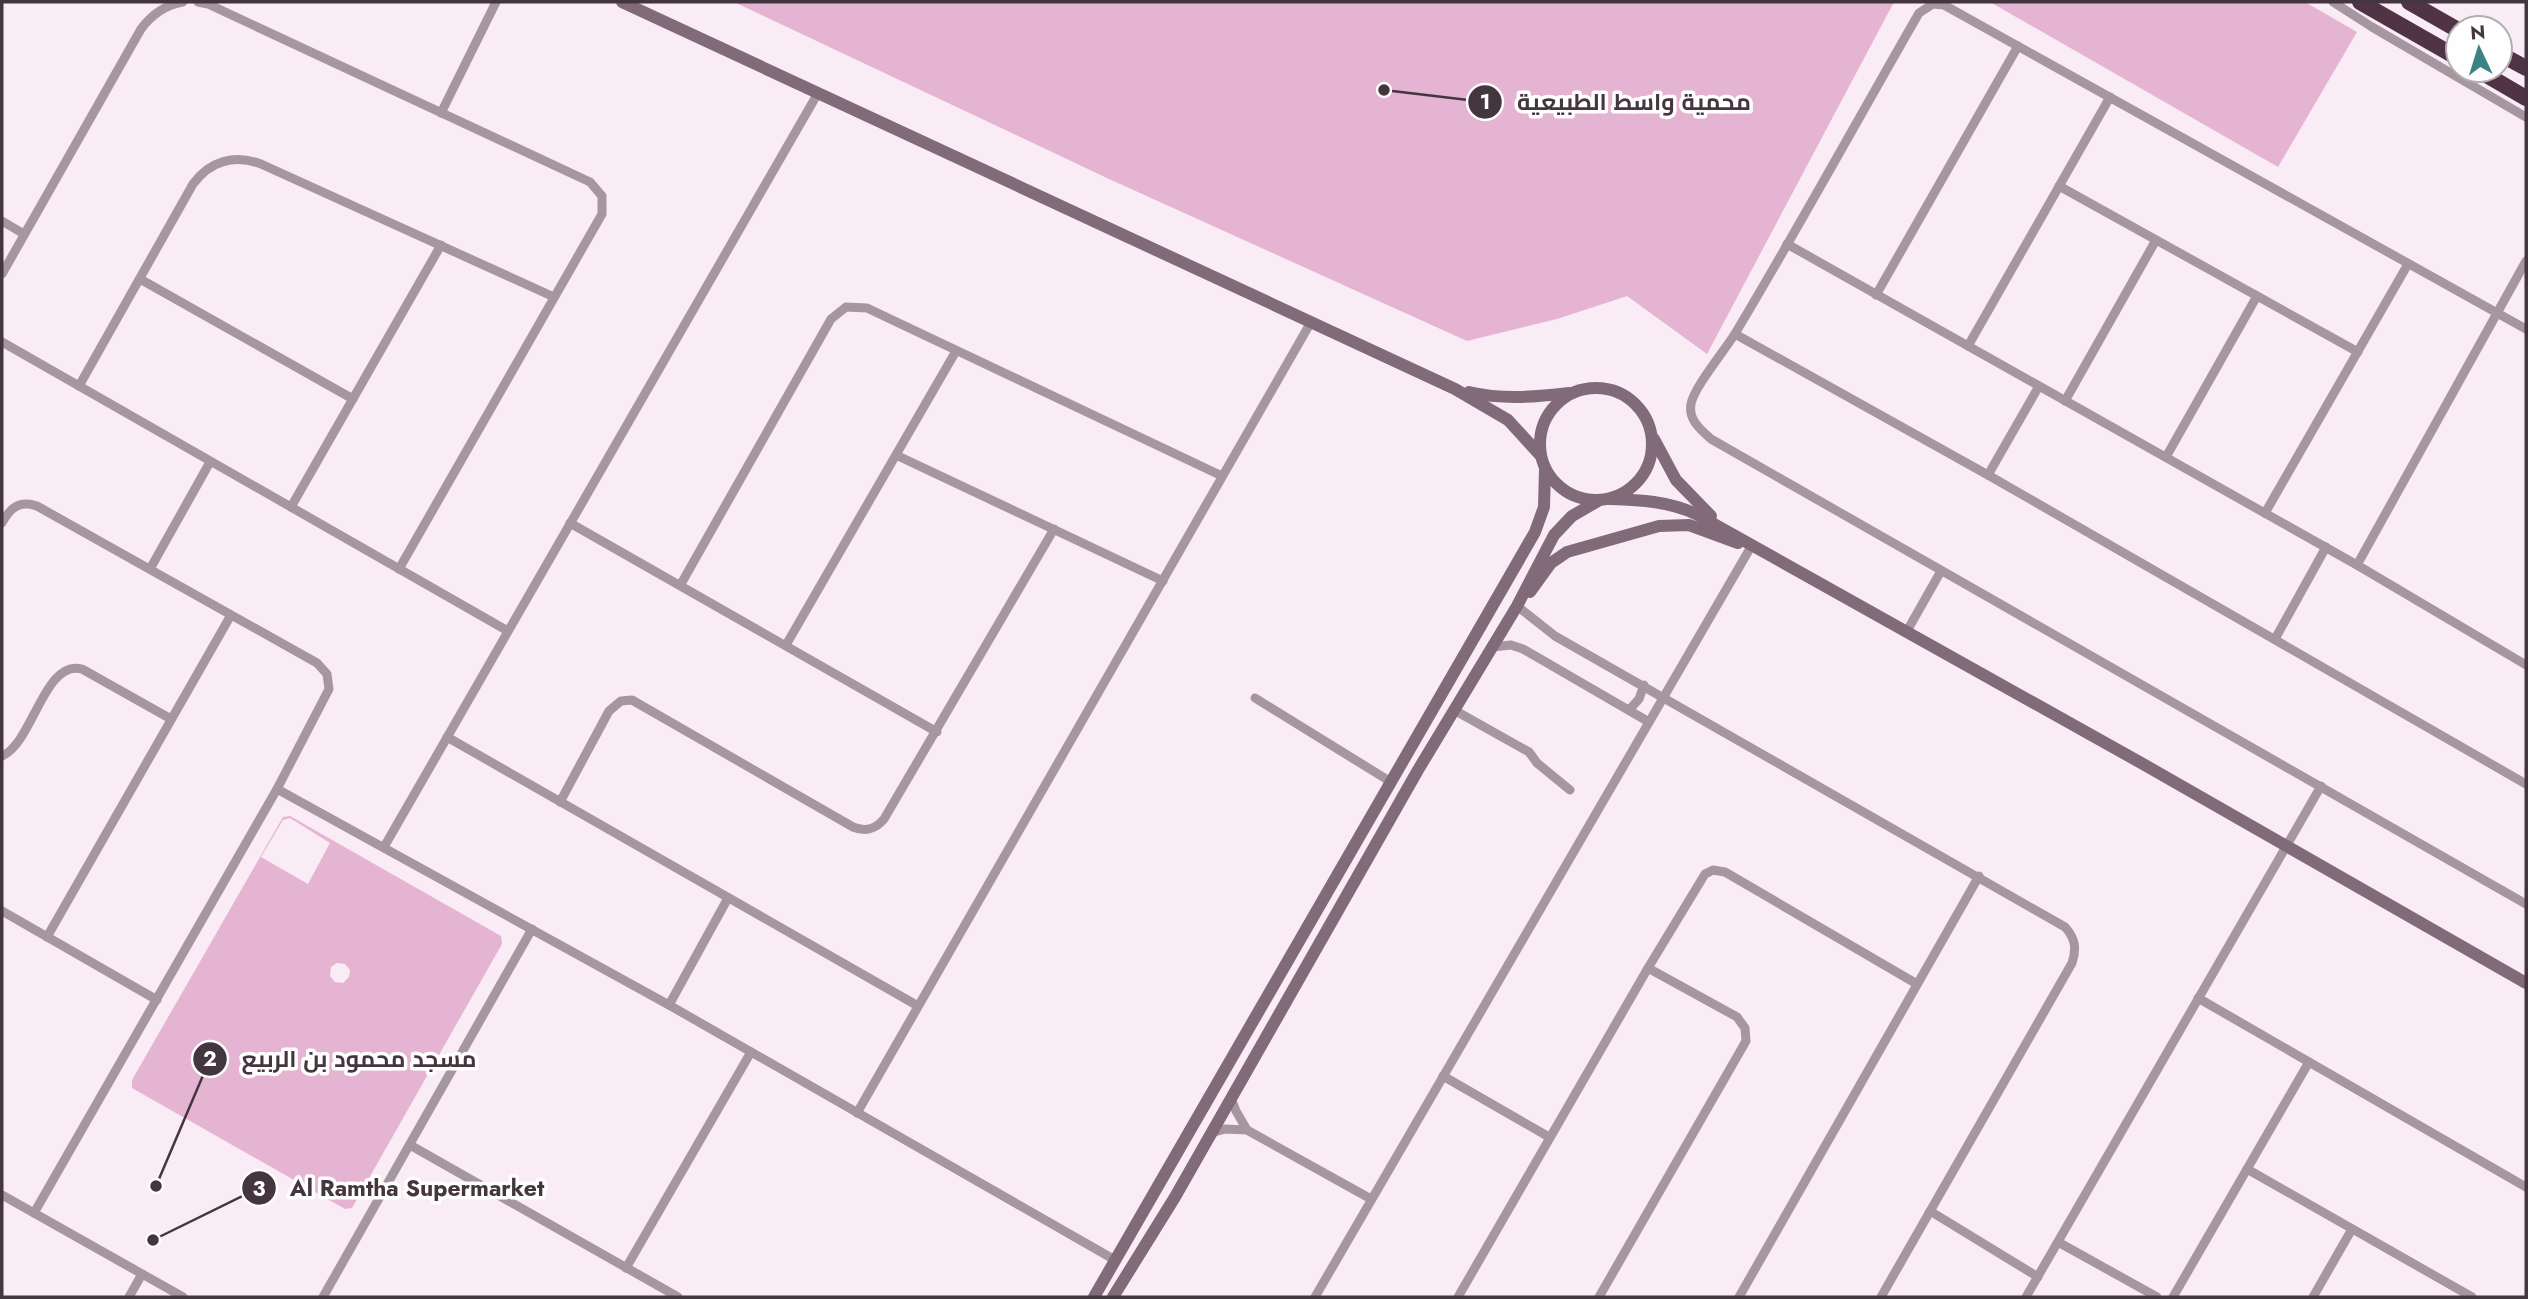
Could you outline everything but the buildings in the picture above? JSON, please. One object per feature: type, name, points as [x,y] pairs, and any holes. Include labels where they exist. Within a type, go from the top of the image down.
[{"type":"highway","points":[[2360,2],[2444,50]]},
{"type":"highway","points":[[2409,2],[2444,22]]},
{"type":"highway","points":[[2503,84],[2526,97]]},
{"type":"main road","points":[[622,2],[1455,389],[1508,420],[1540,455]]},
{"type":"main road","points":[[1455,389],[1506,398],[1573,393],[1592,388],[1620,393],[1633,401],[1642,412],[1664,461],[1683,489],[1727,531]]},
{"type":"main road","points":[[1573,393],[1560,400],[1549,412],[1542,425],[1539,440],[1545,470],[1554,483],[1567,493],[1581,499],[1655,501],[1676,506],[1727,531],[2526,983]]},
{"type":"main road","points":[[1113,1297],[1211,1133],[1418,771],[1493,647],[1559,528],[1572,516],[1623,494],[1644,475],[1653,448],[1652,433]]},
{"type":"main road","points":[[1094,1297],[1539,524],[1545,498],[1545,470]]},
{"type":"main road","points":[[1519,602],[1535,587],[1552,563],[1567,552],[1659,526],[1689,525],[1730,542],[1751,545]]},
{"type":"main road","points":[[1418,771],[1423,750],[1440,718],[1437,712],[1432,710]]},
{"type":"street","points":[[2,274],[141,29],[164,7],[183,2]]},
{"type":"street","points":[[198,2],[208,4],[590,182],[599,190],[603,202],[602,214],[399,569]]},
{"type":"street","points":[[441,113],[496,2]]},
{"type":"street","points":[[2333,2],[2526,117]]},
{"type":"street","points":[[2526,329],[1944,5],[1933,4],[1923,9],[1735,334],[1690,405],[1693,420],[1700,430],[1712,439],[2526,904]]},
{"type":"street","points":[[1876,295],[2018,46]]},
{"type":"street","points":[[384,847],[818,93]]},
{"type":"street","points":[[1968,346],[2109,97]]},
{"type":"street","points":[[79,386],[198,176],[214,164],[232,159],[252,160],[554,297]]},
{"type":"street","points":[[2059,186],[2358,352]]},
{"type":"street","points":[[2,221],[24,234]]},
{"type":"street","points":[[2065,401],[2156,240]]},
{"type":"street","points":[[1787,244],[2326,547],[2526,665]]},
{"type":"street","points":[[291,507],[441,245]]},
{"type":"street","points":[[2357,565],[2526,261]]},
{"type":"street","points":[[2265,513],[2408,264]]},
{"type":"street","points":[[139,279],[353,400]]},
{"type":"street","points":[[2166,457],[2257,296]]},
{"type":"street","points":[[681,584],[835,313],[846,307],[860,306],[1222,477]]},
{"type":"street","points":[[857,1113],[1311,322]]},
{"type":"street","points":[[1735,334],[1988,475],[2526,784]]},
{"type":"street","points":[[2,342],[508,631]]},
{"type":"street","points":[[786,645],[956,351]]},
{"type":"street","points":[[1988,475],[2039,386]]},
{"type":"street","points":[[896,455],[1163,581]]},
{"type":"street","points":[[150,569],[210,462]]},
{"type":"street","points":[[2,523],[14,506],[25,503],[37,506],[317,663],[327,674],[329,681],[327,696],[277,789],[34,1213]]},
{"type":"street","points":[[570,523],[937,732]]},
{"type":"street","points":[[560,802],[609,711],[621,701],[637,702],[853,827],[864,830],[876,827],[884,819],[937,732],[1054,529]]},
{"type":"street","points":[[1315,1297],[1609,795],[1751,545]]},
{"type":"street","points":[[2275,639],[2326,547]]},
{"type":"street","points":[[1907,631],[1941,571]]},
{"type":"street","points":[[1519,602],[1555,636],[1979,876],[2065,927],[2074,940],[2075,955],[1881,1297]]},
{"type":"street","points":[[47,937],[231,615]]},
{"type":"street","points":[[1493,647],[1511,645],[1523,649],[1649,722]]},
{"type":"street","points":[[2,756],[15,748],[56,677],[70,668],[82,669],[171,719]]},
{"type":"street","points":[[1629,710],[1639,699],[1644,685]]},
{"type":"street","points":[[1255,698],[1391,782]]},
{"type":"street","points":[[1454,710],[1530,752],[1537,763],[1570,790]]},
{"type":"street","points":[[447,737],[918,1006]]},
{"type":"street","points":[[2026,1297],[2321,786]]},
{"type":"street","points":[[277,789],[669,1005],[1115,1260]]},
{"type":"street","points":[[1458,1297],[1648,968],[1702,877],[1709,871],[1725,872],[1917,984]]},
{"type":"street","points":[[1739,1297],[1979,876]]},
{"type":"street","points":[[669,1005],[728,898]]},
{"type":"street","points":[[2,911],[157,1000]]},
{"type":"street","points":[[323,1297],[532,929]]},
{"type":"street","points":[[1599,1297],[1746,1041],[1745,1028],[1737,1017],[1648,968]]},
{"type":"street","points":[[2198,998],[2526,1186]]},
{"type":"street","points":[[626,1268],[751,1052]]},
{"type":"street","points":[[2173,1297],[2309,1062]]},
{"type":"street","points":[[1443,1076],[1549,1137]]},
{"type":"street","points":[[1231,1098],[1247,1130]]},
{"type":"street","points":[[1211,1133],[1225,1129],[1247,1130],[1371,1199]]},
{"type":"street","points":[[410,1144],[678,1297]]},
{"type":"street","points":[[2247,1169],[2459,1294],[2472,1297]]},
{"type":"street","points":[[2,1195],[183,1297]]},
{"type":"street","points":[[1930,1211],[2038,1276]]},
{"type":"street","points":[[2313,1297],[2352,1229]]},
{"type":"street","points":[[2058,1242],[2157,1297]]},
{"type":"street","points":[[129,1297],[142,1274]]},
{"type":"shaded area","points":[[734,2],[1894,2],[1707,354],[1627,296],[1557,319],[1467,341],[1109,179]]},
{"type":"shaded area","points":[[1990,2],[2305,2],[2357,32],[2278,167]]},
{"type":"shaded area","points":[[290,816],[501,936],[502,944],[352,1208],[345,1209],[132,1088],[132,1080],[283,817]],"holes":[[[290,818],[330,843],[308,884],[261,857],[283,820]],[[337,963],[345,964],[350,970],[349,977],[343,983],[335,982],[330,976],[331,967]]]},
{"type":"place","name":"محمية واسط الطبيعية","points":[[1384,90]]},
{"type":"place","name":"مسجد محمود بن الربيع","points":[[156,1186]]},
{"type":"place","name":"Al Ramtha Supermarket","points":[[153,1240]]}]
